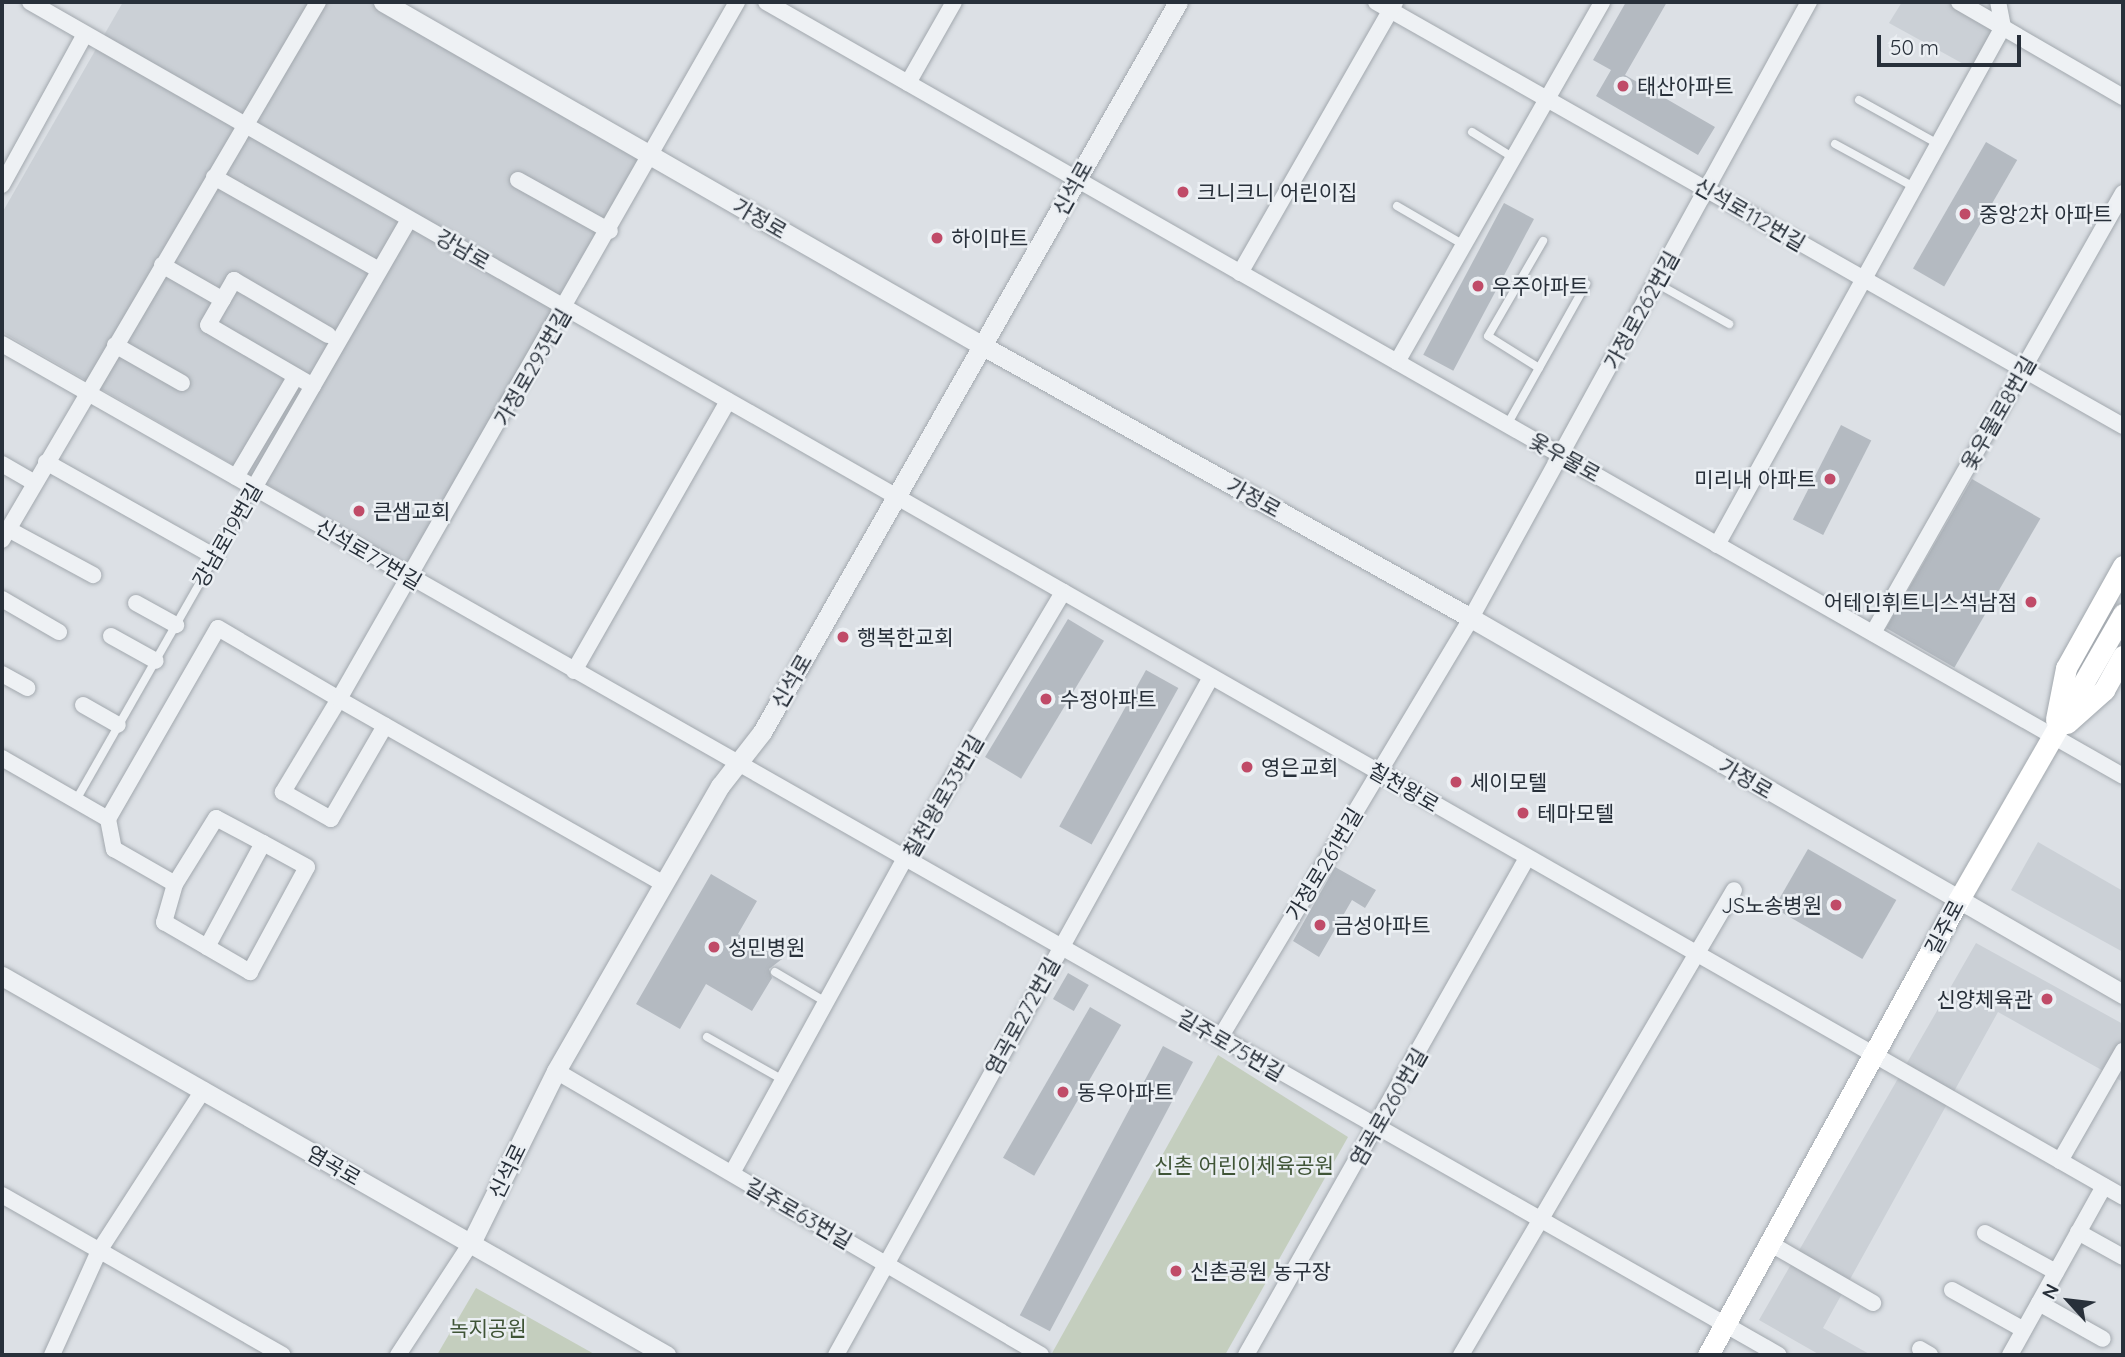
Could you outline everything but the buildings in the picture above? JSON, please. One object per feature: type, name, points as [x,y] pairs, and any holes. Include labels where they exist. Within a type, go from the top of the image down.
[{"type":"main road","points":[[2053,736],[2066,668],[2123,566]]},
{"type":"main road","name":"길주로","points":[[1708,1355],[1958,901],[2123,614]]},
{"type":"main road","points":[[2053,736],[2104,690],[2123,656]]},
{"type":"street","name":"강남로","points":[[30,2],[896,497]]},
{"type":"street","points":[[93,575],[5,534],[318,2]]},
{"type":"street","name":"가정로","points":[[383,2],[984,346],[1471,618],[2123,994]]},
{"type":"street","name":"가정로293번길","points":[[385,726],[331,819],[284,792],[566,309],[737,2]]},
{"type":"street","name":"옻우물로","points":[[766,2],[2123,776]]},
{"type":"street","points":[[908,83],[954,2]]},
{"type":"street","name":"신석로","points":[[398,1355],[471,1242],[556,1072],[736,763],[762,732],[1178,2]]},
{"type":"street","points":[[1397,362],[1602,2]]},
{"type":"street","name":"가정로262번길","points":[[1471,618],[1809,2]]},
{"type":"street","points":[[1959,2],[2123,96]]},
{"type":"street","points":[[1717,545],[2003,27],[1998,2]]},
{"type":"street","points":[[1240,273],[1387,4]]},
{"type":"street","name":"신석로112번길","points":[[1387,4],[1548,100],[2123,426]]},
{"type":"street","points":[[2,186],[85,34]]},
{"type":"street","points":[[214,177],[379,270]]},
{"type":"street","points":[[518,180],[610,231]]},
{"type":"street","name":"옻우물로8번길","points":[[1873,633],[2123,193]]},
{"type":"street","name":"강남로19번길","points":[[254,488],[409,219]]},
{"type":"street","points":[[162,265],[223,300]]},
{"type":"street","points":[[313,386],[208,325],[234,280],[328,335]]},
{"type":"street","name":"신석로77번길","points":[[2,344],[736,763]]},
{"type":"street","points":[[115,345],[183,383]]},
{"type":"street","points":[[236,477],[296,376]]},
{"type":"street","points":[[574,671],[728,401]]},
{"type":"street","points":[[46,462],[215,557]]},
{"type":"street","points":[[2,464],[35,483]]},
{"type":"street","name":"칠천왕로","points":[[896,497],[2123,1197]]},
{"type":"street","name":"칠천왕로33번길","points":[[732,1173],[904,860],[1063,592]]},
{"type":"street","points":[[2,600],[58,632]]},
{"type":"street","points":[[136,603],[176,625]]},
{"type":"street","name":"가정로261번길","points":[[1220,1038],[1471,618]]},
{"type":"street","points":[[175,884],[114,849],[108,819],[218,628],[664,884]]},
{"type":"street","points":[[111,636],[156,661]]},
{"type":"street","points":[[2,674],[27,688]]},
{"type":"street","name":"염곡로272번길","points":[[836,1355],[1211,677]]},
{"type":"street","points":[[83,705],[118,725]]},
{"type":"street","points":[[2,758],[108,819]]},
{"type":"street","name":"길주로75번길","points":[[736,763],[1538,1221],[1779,1355]]},
{"type":"street","points":[[216,818],[263,844],[307,867],[250,972],[164,922],[175,884],[216,818]]},
{"type":"street","points":[[206,947],[263,844]]},
{"type":"street","name":"염곡로260번길","points":[[1246,1355],[1527,858]]},
{"type":"street","points":[[1461,1355],[1734,890]]},
{"type":"street","name":"염곡로","points":[[2,976],[666,1355]]},
{"type":"street","points":[[2060,1161],[2123,1051]]},
{"type":"street","name":"길주로63번길","points":[[556,1072],[1041,1355]]},
{"type":"street","points":[[52,1355],[99,1251],[203,1090]]},
{"type":"street","points":[[2010,1355],[2104,1186]]},
{"type":"street","points":[[2,1195],[282,1355]]},
{"type":"street","points":[[2078,1232],[2123,1258]]},
{"type":"street","points":[[1985,1233],[2056,1272]]},
{"type":"street","points":[[1771,1244],[1873,1303]]},
{"type":"street","points":[[1952,1290],[2024,1330]]},
{"type":"street","points":[[2039,1303],[2103,1339]]},
{"type":"lane","points":[[1859,100],[1938,144]]},
{"type":"lane","points":[[1472,132],[1514,158]]},
{"type":"lane","points":[[1835,144],[1914,187]]},
{"type":"lane","points":[[1398,206],[1464,245]]},
{"type":"lane","points":[[1539,368],[1488,336],[1543,241]]},
{"type":"lane","points":[[1656,283],[1729,324]]},
{"type":"lane","points":[[1507,425],[1586,284]]},
{"type":"lane","name":"강남로19번길","points":[[76,800],[254,488]]},
{"type":"lane","points":[[775,972],[826,1002]]},
{"type":"lane","points":[[707,1037],[783,1080]]},
{"type":"shaded area","points":[[123,2],[371,2],[644,159],[411,567],[2,332],[2,213]]},
{"type":"shaded area","points":[[1902,2],[1959,2],[2003,27],[1978,72],[1889,23]]},
{"type":"shaded area","points":[[2038,842],[2123,891],[2123,952],[2011,890]]},
{"type":"shaded area","points":[[1976,943],[2123,1024],[2123,1082],[1998,1012],[1823,1328],[1871,1355],[1820,1355],[1759,1320]]},
{"type":"green space","name":"신촌 어린이체육공원","points":[[1218,1055],[1348,1137],[1225,1355],[1051,1355]]},
{"type":"green space","name":"녹지공원","points":[[476,1288],[596,1355],[437,1355]]},
{"type":"place","name":"태산아파트","points":[[1623,86]]},
{"type":"place","name":"크니크니 어린이집","points":[[1183,192]]},
{"type":"place","name":"중앙2차 아파트","points":[[1965,214]]},
{"type":"place","name":"하이마트","points":[[937,238]]},
{"type":"place","name":"우주아파트","points":[[1478,286]]},
{"type":"place","name":"미리내 아파트","points":[[1830,479]]},
{"type":"place","name":"큰샘교회","points":[[359,511]]},
{"type":"place","name":"어테인휘트니스석남점","points":[[2031,602]]},
{"type":"place","name":"행복한교회","points":[[843,637]]},
{"type":"place","name":"수정아파트","points":[[1046,699]]},
{"type":"place","name":"영은교회","points":[[1247,767]]},
{"type":"place","name":"세이모텔","points":[[1456,782]]},
{"type":"place","name":"테마모텔","points":[[1523,813]]},
{"type":"place","name":"JS노송병원","points":[[1836,905]]},
{"type":"place","name":"금성아파트","points":[[1320,925]]},
{"type":"place","name":"성민병원","points":[[714,947]]},
{"type":"place","name":"신양체육관","points":[[2047,999]]},
{"type":"place","name":"동우아파트","points":[[1063,1092]]},
{"type":"place","name":"신촌공원 농구장","points":[[1176,1271]]}]
